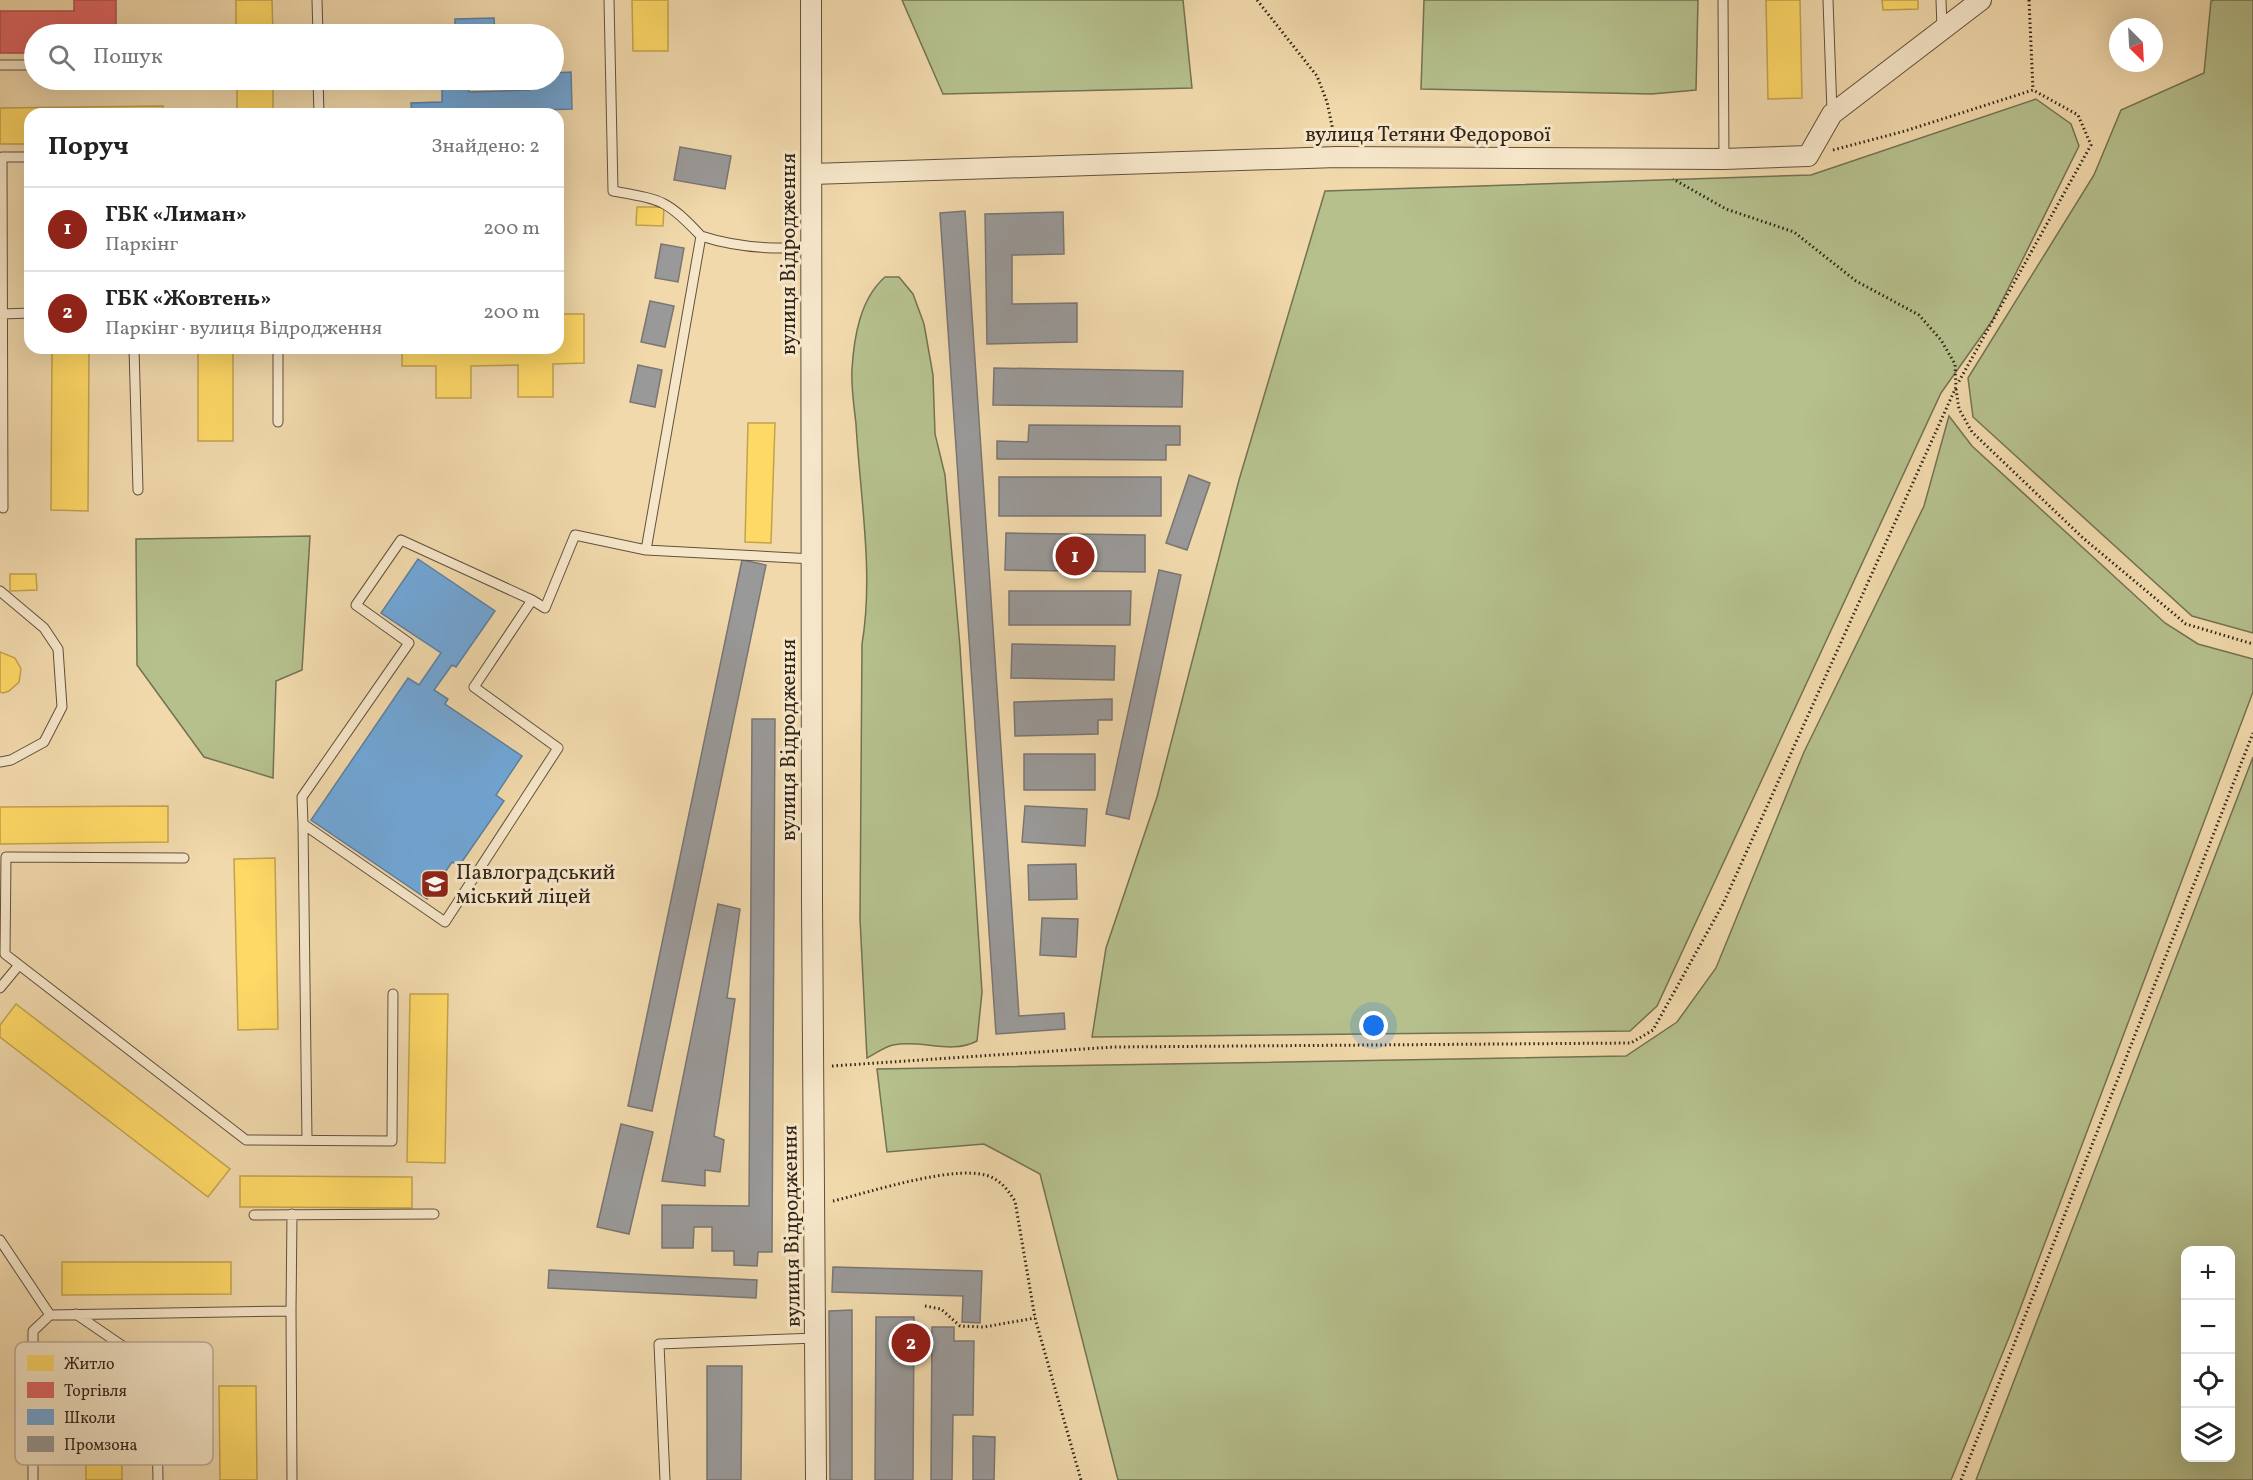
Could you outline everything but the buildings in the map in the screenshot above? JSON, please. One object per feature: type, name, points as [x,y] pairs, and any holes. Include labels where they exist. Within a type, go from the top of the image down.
[{"type":"street","name":"вулиця Відродження","points":[[811,0],[816,1480]]},
{"type":"street","points":[[1808,156],[1832,114],[1982,0]]},
{"type":"street","name":"вулиця Тетяни Федорової","points":[[812,174],[1337,157],[1724,159],[1808,156]]},
{"type":"lane","points":[[317,0],[318,24]]},
{"type":"lane","points":[[609,0],[613,191],[659,199],[678,211],[700,236],[723,243],[765,249],[812,247]]},
{"type":"lane","points":[[1723,0],[1724,159]]},
{"type":"lane","points":[[1828,0],[1832,114]]},
{"type":"lane","points":[[1941,0],[1942,31]]},
{"type":"lane","points":[[0,65],[24,64]]},
{"type":"lane","points":[[318,90],[319,108]]},
{"type":"lane","points":[[3,508],[2,158],[24,157]]},
{"type":"lane","points":[[646,550],[700,236]]},
{"type":"lane","points":[[3,314],[24,313]]},
{"type":"lane","points":[[134,354],[138,490]]},
{"type":"lane","points":[[278,354],[278,422]]},
{"type":"lane","points":[[307,1140],[302,797],[409,643],[356,604],[401,540],[545,608],[575,535],[646,550],[813,559]]},
{"type":"lane","points":[[0,591],[44,628],[58,649],[62,707],[44,742],[11,760],[0,762]]},
{"type":"lane","points":[[303,824],[445,922],[558,748],[474,687],[532,600]]},
{"type":"lane","points":[[184,858],[6,857],[5,954],[246,1140],[392,1141],[393,994]]},
{"type":"lane","points":[[0,988],[19,965]]},
{"type":"lane","points":[[292,1214],[292,1480]]},
{"type":"lane","points":[[254,1215],[434,1214]]},
{"type":"lane","points":[[0,1240],[50,1314]]},
{"type":"lane","points":[[33,1342],[33,1330],[50,1314],[291,1311]]},
{"type":"lane","points":[[76,1314],[117,1342]]},
{"type":"lane","points":[[665,1480],[659,1344],[816,1338]]},
{"type":"lane","points":[[158,1465],[158,1480]]},
{"type":"path","points":[[1257,0],[1317,76],[1327,102],[1337,157]]},
{"type":"path","points":[[2029,0],[2033,90]]},
{"type":"path","points":[[813,1068],[1113,1047],[1630,1043],[1653,1030],[1723,904],[1956,387],[2091,145],[2078,115],[2033,90],[1905,131],[1808,156]]},
{"type":"path","points":[[1661,159],[1668,176],[1726,209],[1794,232],[1856,280],[1919,315],[1941,340],[1955,364],[1959,410],[1972,432],[2082,538],[2186,624],[2253,644]]},
{"type":"path","points":[[1961,1480],[2253,733]]},
{"type":"path","points":[[814,1206],[944,1174],[973,1172],[992,1177],[1006,1188],[1015,1201],[1035,1317],[1081,1480]]},
{"type":"path","points":[[925,1306],[941,1309],[960,1326],[984,1327],[1035,1317]]},
{"type":"green space","points":[[902,0],[1183,0],[1192,88],[943,94]]},
{"type":"green space","points":[[1424,0],[1698,0],[1696,90],[1652,94],[1421,89]]},
{"type":"green space","points":[[2253,0],[2253,633],[2192,616],[1973,417],[1968,378],[2094,175],[2121,110],[2204,73],[2211,1]]},
{"type":"green space","points":[[2036,99],[2071,124],[2079,146],[1992,321],[1941,393],[1657,1006],[1630,1031],[1092,1037],[1106,948],[1157,797],[1239,480],[1325,191],[1811,175]]},
{"type":"green space","points":[[885,277],[899,277],[913,294],[924,324],[933,375],[935,434],[945,475],[960,647],[982,992],[977,1041],[957,1047],[893,1045],[867,1058],[860,919],[862,644],[867,590],[863,507],[852,376],[854,344],[864,307],[876,286]]},
{"type":"green space","points":[[1949,416],[1972,446],[2165,623],[2198,644],[2253,659],[2253,692],[2012,1330],[1951,1480],[1118,1480],[1040,1174],[984,1144],[887,1152],[877,1069],[1626,1056],[1677,1022],[1716,968],[1804,752],[1924,506]]},
{"type":"green space","points":[[310,536],[302,670],[276,681],[273,778],[204,757],[137,665],[136,539]]},
{"type":"green space","points":[[2253,757],[2253,1480],[1976,1480]]},
{"type":"place","name":"ГБК «Лиман»","points":[[1075,556]]},
{"type":"place","name":"Павлоградський міський ліцей","points":[[435,884]]},
{"type":"place","name":"ГБК «Жовтень»","points":[[911,1343]]}]
